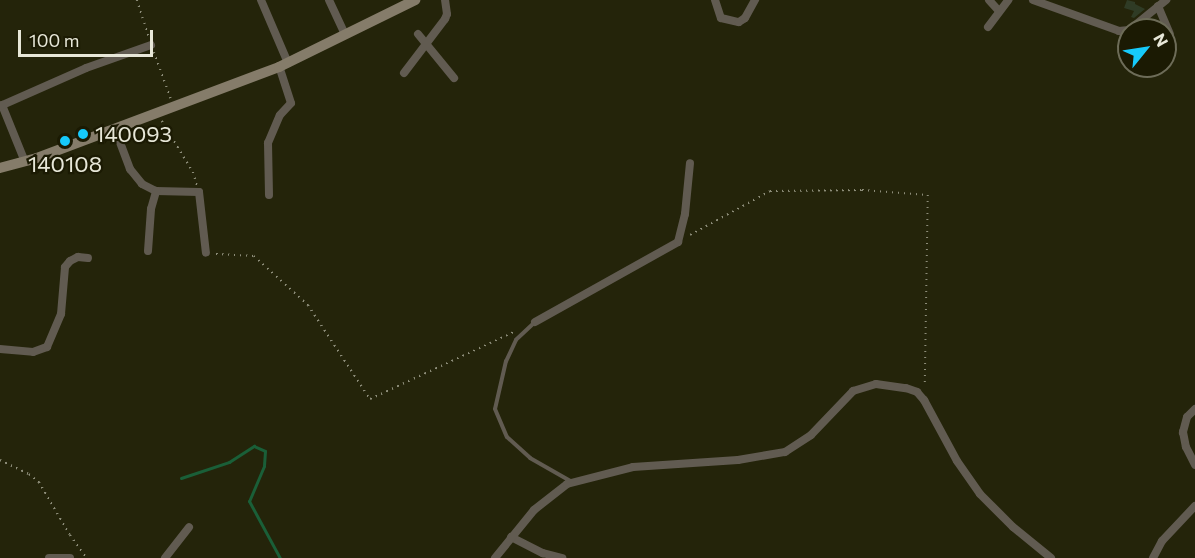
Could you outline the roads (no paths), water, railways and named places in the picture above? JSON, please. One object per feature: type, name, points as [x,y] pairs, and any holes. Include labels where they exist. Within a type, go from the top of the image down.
[{"type":"main road","points":[[0,168],[25,162],[284,65],[345,35],[401,3],[415,0]]},
{"type":"street","points":[[261,0],[284,65],[291,103],[280,115],[268,142],[269,195]]},
{"type":"street","points":[[329,0],[345,35]]},
{"type":"street","points":[[404,73],[447,14],[446,0]]},
{"type":"street","points":[[715,0],[721,18],[739,22],[745,18],[755,0]]},
{"type":"street","points":[[989,0],[999,11]]},
{"type":"street","points":[[988,27],[1008,0]]},
{"type":"street","points":[[1033,0],[1117,30]]},
{"type":"street","points":[[1144,18],[1166,0]]},
{"type":"street","points":[[1158,6],[1163,18]]},
{"type":"street","points":[[418,34],[454,78]]},
{"type":"street","points":[[25,162],[1,105],[86,68],[151,45]]},
{"type":"street","points":[[115,129],[136,178],[156,191],[199,192],[206,253]]},
{"type":"street","points":[[535,322],[678,242],[685,214],[690,163]]},
{"type":"street","points":[[148,251],[150,216],[156,191]]},
{"type":"street","points":[[0,349],[33,352],[47,347],[61,314],[65,267],[78,257],[88,258]]},
{"type":"street","points":[[495,558],[550,495],[573,482],[633,467],[738,460],[785,452],[811,435],[842,401],[864,386],[890,384],[916,392],[924,400],[957,461],[980,494],[1013,527],[1051,558]]},
{"type":"street","points":[[1195,409],[1187,417],[1183,432],[1186,447],[1195,465]]},
{"type":"street","points":[[1153,558],[1162,541],[1195,506]]},
{"type":"street","points":[[165,558],[189,527]]},
{"type":"street","points":[[511,537],[543,553],[562,558]]},
{"type":"street","points":[[49,558],[70,558]]},
{"type":"lane","points":[[535,322],[516,340],[506,361],[495,409],[507,436],[530,458],[573,482]]},
{"type":"waterway","points":[[181,478],[229,462],[254,446],[265,451],[264,466],[249,501],[280,558]]},
{"type":"place","name":"140093","points":[[83,134]]},
{"type":"place","name":"140108","points":[[65,141]]}]
